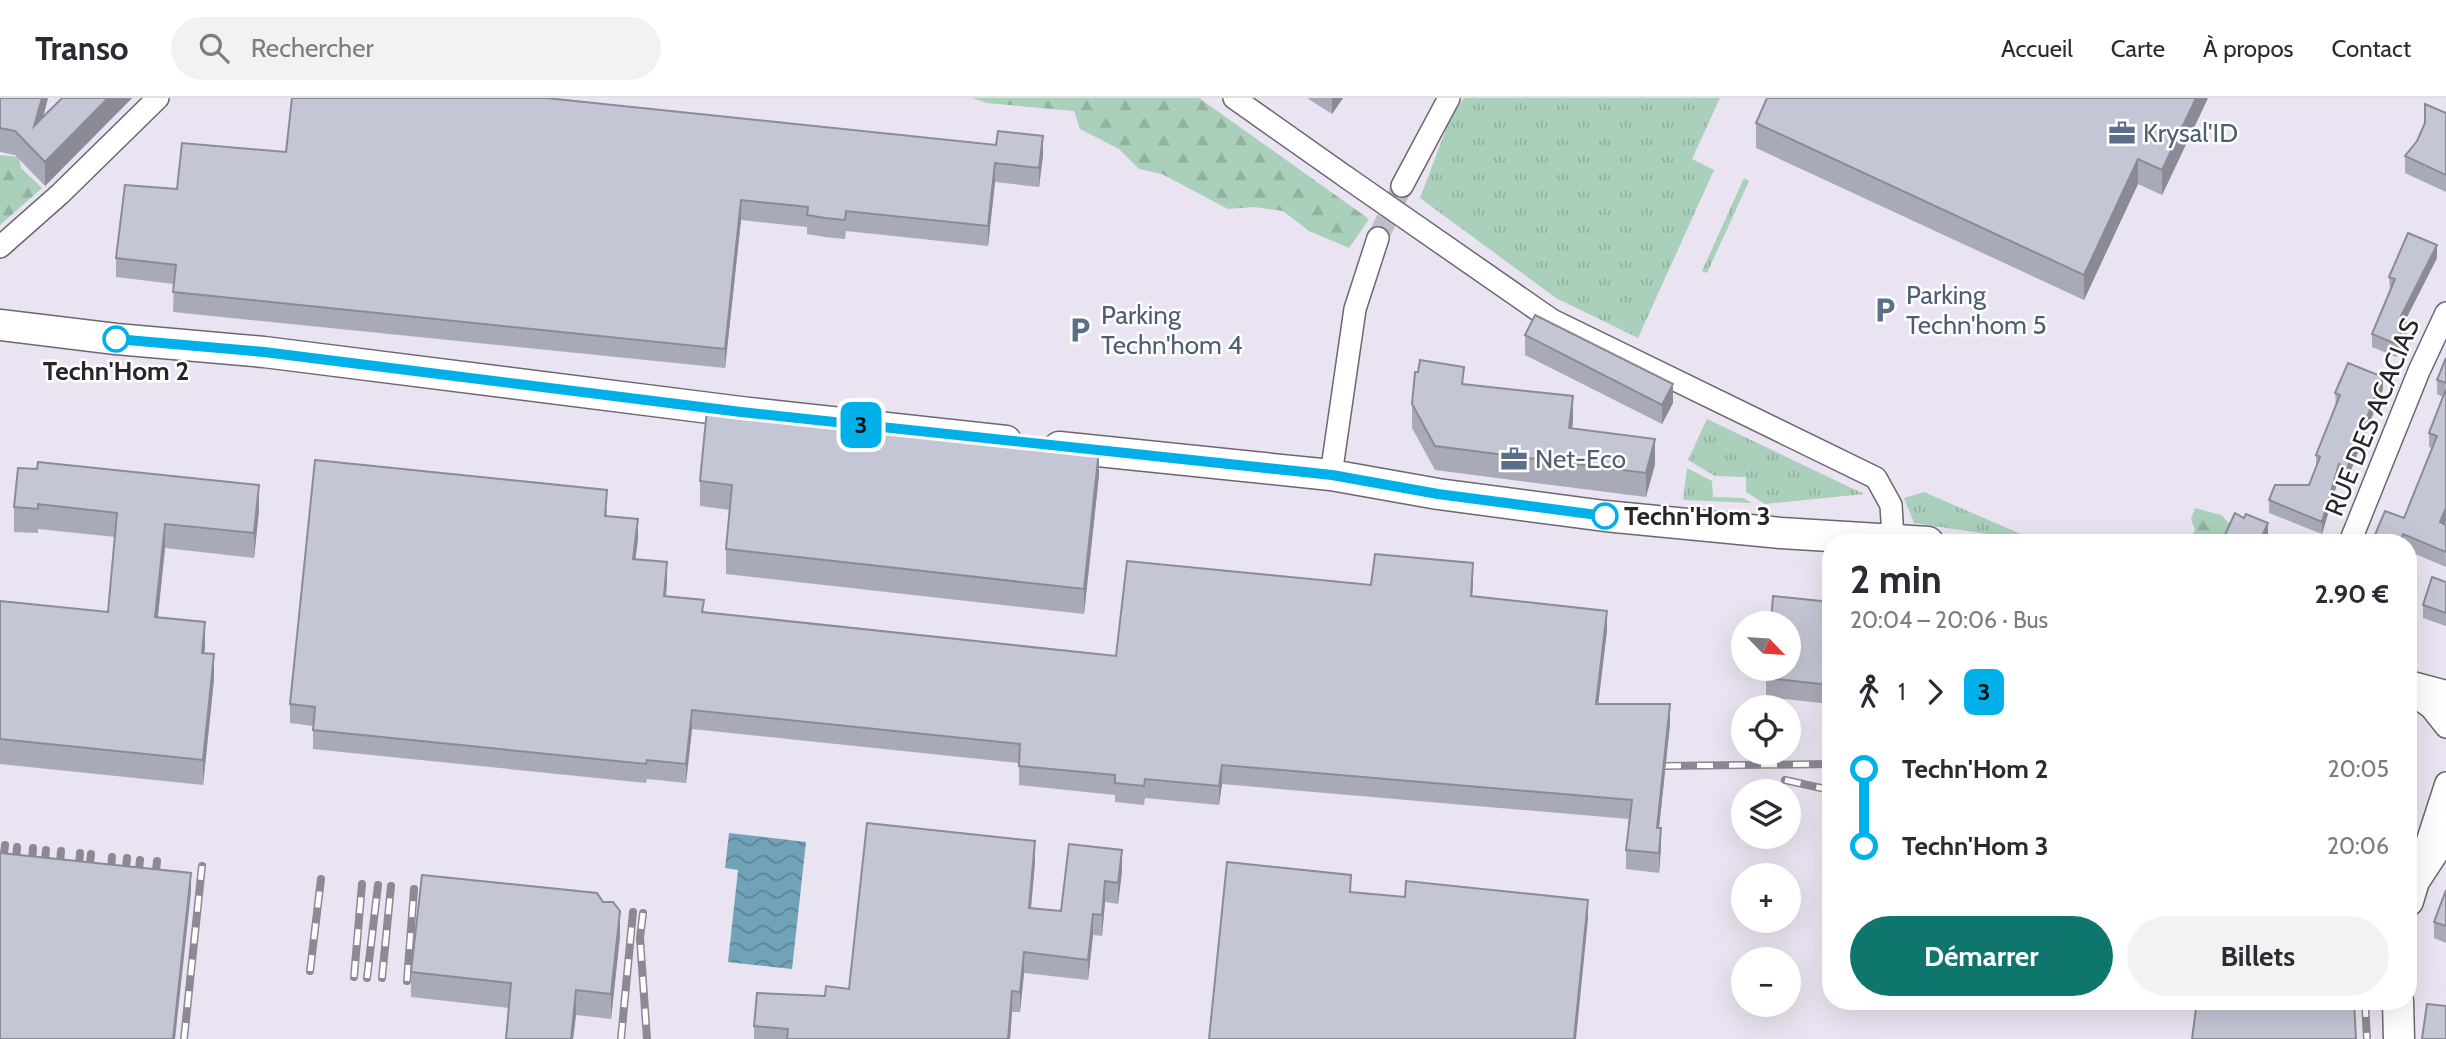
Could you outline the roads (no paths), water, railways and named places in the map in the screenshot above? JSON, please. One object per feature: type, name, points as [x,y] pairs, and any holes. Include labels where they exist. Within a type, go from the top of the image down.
[{"type":"street","points":[[0,247],[61,194],[158,98]]},
{"type":"street","points":[[1234,98],[1552,320],[1876,478],[1891,505],[1893,534]]},
{"type":"street","points":[[1402,186],[1449,98]]},
{"type":"street","points":[[1332,475],[1355,309],[1378,238]]},
{"type":"street","name":"RUE DES ACACIAS","points":[[2353,534],[2419,371],[2446,313]]},
{"type":"street","points":[[0,325],[116,339],[264,352],[741,412],[1332,475],[1438,494],[1605,516],[1822,535]]},
{"type":"street","points":[[2417,690],[2446,696]]},
{"type":"street","points":[[2417,696],[2446,727]]},
{"type":"street","points":[[2417,872],[2446,783]]},
{"type":"street","points":[[2417,881],[2446,832]]},
{"type":"street","points":[[2398,1010],[2399,1039]]},
{"type":"water","points":[[729,833],[806,842],[792,969],[728,962],[738,870],[725,868]]},
{"type":"tunnel","points":[[1378,238],[1402,186]]},
{"type":"railway","points":[[1665,766],[1822,764]]},
{"type":"railway","points":[[1801,784],[1822,788]]},
{"type":"railway","points":[[2,872],[5,845]]},
{"type":"railway","points":[[15,874],[17,847]]},
{"type":"railway","points":[[31,875],[33,848]]},
{"type":"railway","points":[[43,877],[46,850]]},
{"type":"railway","points":[[59,878],[61,851]]},
{"type":"railway","points":[[78,880],[80,853]]},
{"type":"railway","points":[[88,881],[91,854]]},
{"type":"railway","points":[[110,884],[112,857]]},
{"type":"railway","points":[[124,885],[127,858]]},
{"type":"railway","points":[[137,887],[140,860]]},
{"type":"railway","points":[[154,888],[157,861]]},
{"type":"railway","points":[[184,1039],[202,866]]},
{"type":"railway","points":[[310,971],[321,879]]},
{"type":"railway","points":[[354,977],[362,884]]},
{"type":"railway","points":[[367,978],[378,885]]},
{"type":"railway","points":[[382,978],[391,886]]},
{"type":"railway","points":[[407,981],[414,889]]},
{"type":"railway","points":[[621,1039],[633,912]]},
{"type":"railway","points":[[643,913],[640,938],[647,1039]]},
{"type":"railway","points":[[2365,1010],[2367,1039]]},
{"type":"place","name":"Krysal'ID","points":[[2122,133]]},
{"type":"place","name":"Parking Techn'hom 5","points":[[1885,310]]},
{"type":"place","name":"Parking Techn'hom 4","points":[[1080,330]]},
{"type":"place","name":"Techn'Hom 2","points":[[116,339]]},
{"type":"place","name":"Net-Eco","points":[[1514,459]]},
{"type":"place","name":"Techn'Hom 3","points":[[1605,516]]}]
